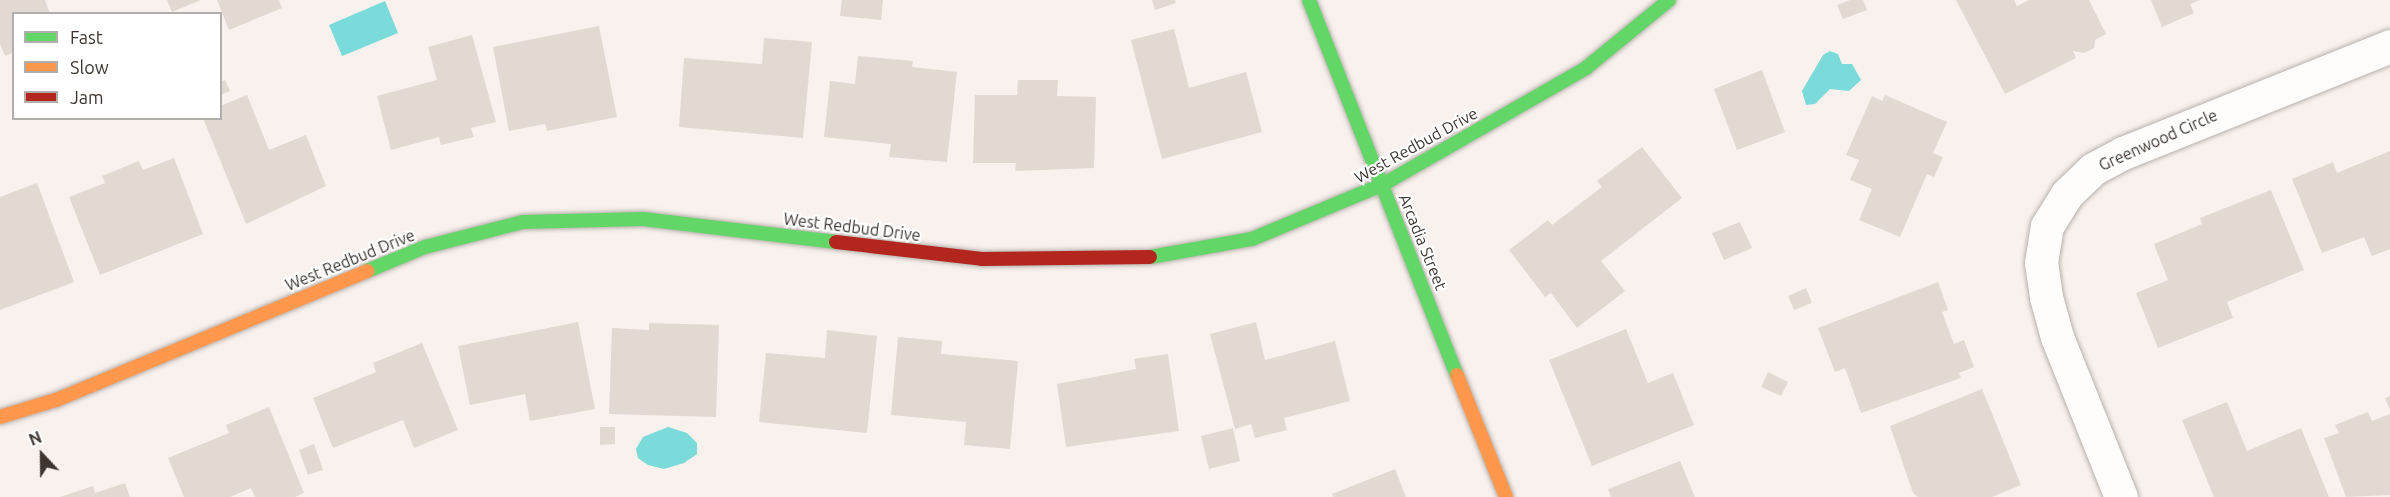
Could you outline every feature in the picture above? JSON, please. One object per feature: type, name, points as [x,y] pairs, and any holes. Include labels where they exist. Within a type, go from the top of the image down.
[{"type":"street","name":"Arcadia Street","points":[[1309,0],[1506,497]]},
{"type":"street","name":"West Redbud Drive","points":[[0,417],[56,400],[425,247],[523,222],[643,219],[982,259],[1132,260],[1252,239],[1382,185],[1586,68],[1669,0]]},
{"type":"street","name":"Greenwood Circle","points":[[2121,497],[2057,337],[2046,297],[2041,263],[2047,226],[2066,195],[2086,176],[2123,153],[2390,46]]},
{"type":"water","points":[[385,1],[398,33],[342,56],[329,25]]},
{"type":"water","points":[[1830,51],[1838,54],[1842,64],[1852,64],[1861,80],[1849,91],[1830,89],[1815,104],[1806,105],[1802,91],[1823,55]]},
{"type":"water","points":[[668,427],[687,433],[697,443],[697,454],[684,463],[664,469],[648,465],[638,458],[636,449],[643,437]]},
{"type":"building","points":[[0,0],[45,0],[49,12],[12,12],[12,53],[5,56],[0,44]]},
{"type":"building","points":[[167,0],[201,0],[172,12]]},
{"type":"building","points":[[217,0],[279,0],[282,8],[229,30]]},
{"type":"building","points":[[842,0],[883,0],[881,20],[840,16]]},
{"type":"building","points":[[1152,0],[1175,0],[1176,3],[1155,10]]},
{"type":"building","points":[[1850,0],[1863,0],[1867,10],[1843,19],[1837,5]]},
{"type":"building","points":[[1956,0],[2014,0],[2017,6],[2029,0],[2089,0],[2106,34],[2095,40],[2094,48],[2084,53],[2073,51],[2076,58],[2005,94]]},
{"type":"building","points":[[2151,0],[2200,0],[2190,4],[2194,13],[2162,27]]},
{"type":"building","points":[[599,26],[617,117],[547,131],[545,124],[509,131],[493,47]]},
{"type":"building","points":[[1174,29],[1189,88],[1246,72],[1262,132],[1162,159],[1131,40]]},
{"type":"building","points":[[472,35],[496,122],[471,128],[474,137],[441,145],[439,137],[391,150],[377,96],[437,80],[428,47]]},
{"type":"building","points":[[764,38],[812,42],[803,138],[679,127],[684,58],[762,64]]},
{"type":"building","points":[[858,56],[913,61],[912,67],[957,72],[947,162],[889,157],[891,144],[824,137],[830,81],[855,84]]},
{"type":"building","points":[[1762,70],[1785,132],[1737,150],[1714,89]]},
{"type":"building","points":[[225,80],[230,91],[222,94],[222,81]]},
{"type":"building","points":[[1018,80],[1058,80],[1057,96],[1096,97],[1094,168],[1015,171],[1016,163],[973,163],[975,95],[1017,95]]},
{"type":"building","points":[[247,95],[269,150],[306,135],[326,186],[246,224],[204,120],[222,120],[222,105]]},
{"type":"building","points":[[1885,95],[1947,122],[1933,153],[1943,157],[1934,177],[1927,174],[1900,237],[1859,220],[1872,189],[1850,180],[1859,160],[1846,155],[1872,96],[1882,101]]},
{"type":"building","points":[[1642,147],[1682,198],[1601,261],[1625,291],[1577,328],[1551,293],[1545,297],[1509,250],[1548,220],[1552,225],[1602,187],[1597,181]]},
{"type":"building","points":[[2390,151],[2390,249],[2372,256],[2364,237],[2322,253],[2292,179],[2333,162],[2337,173]]},
{"type":"building","points":[[174,158],[203,234],[100,275],[69,197],[105,183],[102,176],[139,161],[143,170]]},
{"type":"building","points":[[37,183],[74,282],[0,310],[0,197]]},
{"type":"building","points":[[2271,190],[2304,270],[2227,302],[2233,318],[2158,348],[2136,293],[2168,280],[2154,244],[2202,224],[2200,218]]},
{"type":"building","points":[[1740,222],[1752,248],[1724,260],[1712,233]]},
{"type":"building","points":[[1938,282],[1948,310],[1942,312],[1954,344],[1964,340],[1974,367],[1959,373],[1961,378],[1861,413],[1845,368],[1835,372],[1818,328]]},
{"type":"building","points":[[1806,288],[1812,303],[1794,310],[1788,296]]},
{"type":"building","points":[[578,322],[595,409],[530,421],[525,394],[470,405],[458,346]]},
{"type":"building","points":[[1256,322],[1265,360],[1335,341],[1350,401],[1284,418],[1287,430],[1255,438],[1251,424],[1235,429],[1210,334]]},
{"type":"building","points":[[649,323],[719,325],[716,417],[609,414],[612,328],[649,330]]},
{"type":"building","points":[[1626,329],[1648,383],[1673,373],[1694,425],[1592,466],[1549,360]]},
{"type":"building","points":[[827,330],[877,336],[867,433],[759,422],[766,353],[825,358]]},
{"type":"building","points":[[898,337],[942,341],[941,354],[1018,361],[1010,449],[964,445],[966,422],[891,415]]},
{"type":"building","points":[[422,343],[458,430],[414,448],[403,420],[333,448],[313,398],[376,372],[373,363]]},
{"type":"building","points":[[1168,354],[1179,431],[1066,447],[1057,384],[1136,369],[1134,359]]},
{"type":"building","points":[[1768,372],[1788,382],[1781,396],[1761,387]]},
{"type":"building","points":[[1982,389],[2021,485],[1992,497],[1918,497],[1913,493],[1890,426]]},
{"type":"building","points":[[2390,396],[2390,410],[2385,398]]},
{"type":"building","points":[[2227,402],[2247,451],[2301,428],[2329,497],[2214,497],[2182,420]]},
{"type":"building","points":[[269,407],[304,493],[295,497],[255,497],[251,488],[230,497],[184,497],[168,458],[229,433],[226,425]]},
{"type":"building","points":[[2368,412],[2372,421],[2390,414],[2390,495],[2346,497],[2324,438],[2339,433],[2335,425]]},
{"type":"building","points":[[600,427],[615,427],[615,444],[600,445]]},
{"type":"building","points":[[1233,428],[1240,461],[1209,469],[1201,436]]},
{"type":"building","points":[[314,444],[323,470],[308,475],[299,450]]},
{"type":"building","points":[[1680,461],[1695,497],[1611,497],[1608,489]]},
{"type":"building","points":[[1395,469],[1406,497],[1333,497],[1332,494]]},
{"type":"building","points":[[125,483],[130,497],[60,497],[93,486],[95,493]]},
{"type":"traffic: fast","points":[[1309,0],[1457,375]]},
{"type":"traffic: fast","points":[[1150,257],[1252,239],[1382,185],[1586,68],[1669,0]]},
{"type":"traffic: fast","points":[[367,271],[425,247],[523,222],[643,219],[836,242]]},
{"type":"traffic: slow","points":[[0,417],[56,400],[367,271]]},
{"type":"traffic: slow","points":[[1457,375],[1506,497]]},
{"type":"traffic: jam","points":[[836,242],[982,259],[1150,257]]}]
